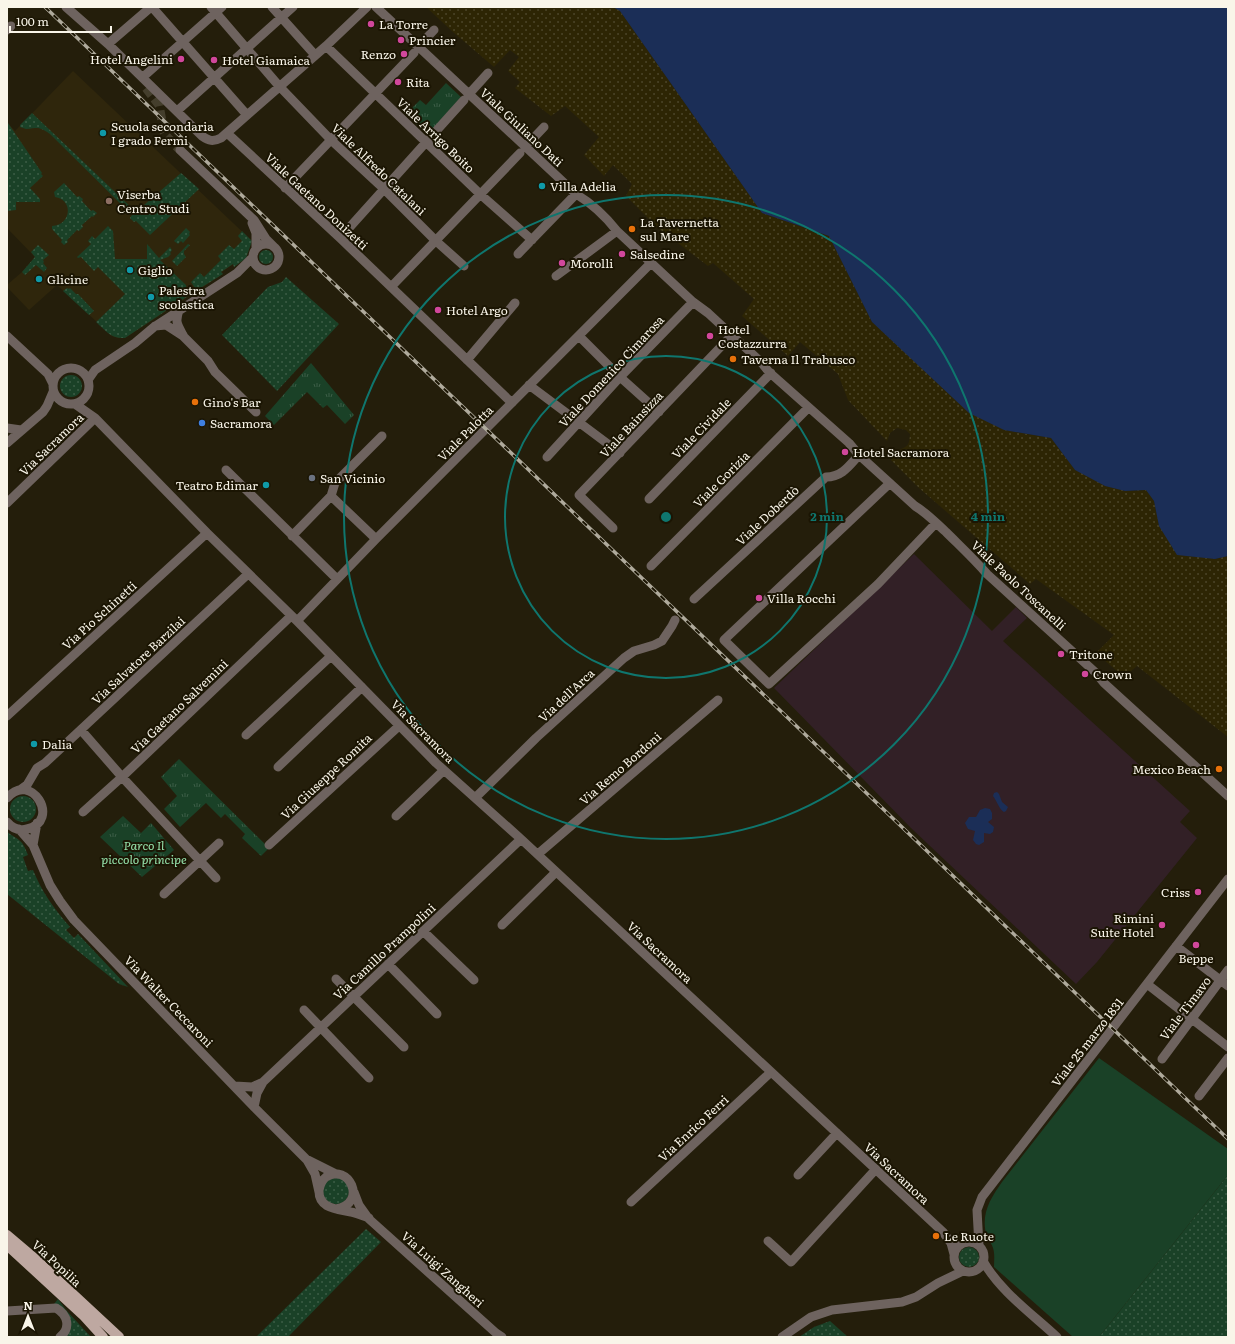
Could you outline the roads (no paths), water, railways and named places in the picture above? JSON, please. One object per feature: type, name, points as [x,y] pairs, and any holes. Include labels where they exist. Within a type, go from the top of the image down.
[{"type":"main road","name":"Via Popilia","points":[[7,1235],[33,1257],[86,1313]]},
{"type":"main road","name":"Via Popilia","points":[[7,1245],[86,1313]]},
{"type":"main road","points":[[86,1313],[103,1337]]},
{"type":"main road","points":[[86,1313],[113,1337]]},
{"type":"main road","points":[[86,1313],[120,1337]]},
{"type":"street","points":[[63,7],[146,88]]},
{"type":"street","points":[[66,7],[143,77],[202,136],[211,141],[216,141],[247,115],[326,46],[367,7]]},
{"type":"street","points":[[108,44],[151,7],[247,115]]},
{"type":"street","points":[[272,7],[315,55]]},
{"type":"street","points":[[177,111],[294,7]]},
{"type":"street","name":"Viale Giuliano Dati","points":[[376,7],[416,50],[523,150],[584,199],[651,263]]},
{"type":"street","points":[[143,77],[183,42],[216,9]]},
{"type":"street","name":"Viale Alfredo Catalani","points":[[216,9],[279,86],[331,140],[464,266]]},
{"type":"street","points":[[285,188],[434,30]]},
{"type":"street","name":"Viale Arrigo Boito","points":[[326,46],[480,194],[532,240]]},
{"type":"street","points":[[340,238],[488,73]]},
{"type":"street","points":[[391,287],[544,127]]},
{"type":"street","name":"Viale Gaetano Donizetti","points":[[226,133],[340,238],[512,403]]},
{"type":"street","points":[[180,150],[254,220],[278,254],[279,258],[276,264],[270,269],[266,270],[255,264],[254,253],[256,233],[246,213]]},
{"type":"street","points":[[518,254],[576,194]]},
{"type":"street","points":[[556,276],[617,231]]},
{"type":"street","points":[[231,277],[262,244],[274,247]]},
{"type":"street","name":"Viale Paolo Toscanelli","points":[[651,263],[693,302],[708,313],[732,335],[761,362],[771,374],[848,443],[859,455],[915,506],[922,510],[976,561],[987,574],[1228,796]]},
{"type":"street","name":"Viale Palotta","points":[[294,618],[337,579],[651,263]]},
{"type":"street","points":[[88,380],[95,370],[179,310],[231,277],[241,272],[258,267]]},
{"type":"street","points":[[467,360],[515,302]]},
{"type":"street","name":"Viale Domenico Cimarosa","points":[[547,457],[620,377],[693,302]]},
{"type":"street","points":[[179,310],[177,324],[183,336]]},
{"type":"street","points":[[154,327],[166,325],[183,336],[256,412]]},
{"type":"street","name":"Viale Bainsizza","points":[[613,528],[579,495],[732,335]]},
{"type":"street","points":[[7,336],[48,374],[57,398],[64,403]]},
{"type":"street","points":[[79,370],[91,367],[142,336]]},
{"type":"street","points":[[579,336],[620,377],[659,412]]},
{"type":"street","points":[[34,361],[50,369],[61,371],[71,368],[79,370],[83,372],[88,380],[88,392],[85,397],[75,404],[58,403],[42,412]]},
{"type":"street","points":[[7,443],[47,406],[53,388],[54,379],[61,371]]},
{"type":"street","name":"Viale Cividale","points":[[649,499],[771,374]]},
{"type":"street","points":[[529,385],[620,453]]},
{"type":"street","name":"Via Sacramora","points":[[85,397],[88,407],[95,418]]},
{"type":"street","name":"Via Sacramora","points":[[75,404],[95,418],[207,533],[294,618],[444,770],[538,854],[943,1232],[951,1243],[954,1254]]},
{"type":"street","name":"Viale Gorizia","points":[[651,566],[808,408]]},
{"type":"street","name":"Via Sacramora","points":[[7,503],[95,418]]},
{"type":"street","points":[[7,447],[23,433],[29,424]]},
{"type":"street","points":[[7,428],[20,430]]},
{"type":"street","points":[[292,536],[332,496],[335,483],[382,436]]},
{"type":"street","name":"Viale Doberdò","points":[[694,600],[826,477],[832,477],[843,472],[859,455]]},
{"type":"street","points":[[226,470],[337,579]]},
{"type":"street","points":[[890,483],[724,640],[769,684],[893,569],[936,523]]},
{"type":"street","points":[[332,496],[376,539]]},
{"type":"street","name":"Via Pio Schinetti","points":[[7,716],[207,533]]},
{"type":"street","name":"Via Salvatore Barzilai","points":[[12,793],[27,784],[37,768],[45,763],[102,711],[248,574]]},
{"type":"street","name":"Via Gaetano Salvemini","points":[[83,812],[294,618]]},
{"type":"street","name":"Via dell'Arca","points":[[476,797],[536,738],[624,658],[634,651],[662,641],[675,620]]},
{"type":"street","points":[[269,708],[330,655]]},
{"type":"street","points":[[246,735],[330,655]]},
{"type":"street","points":[[278,767],[362,687]]},
{"type":"street","name":"Via Remo Bordoni","points":[[538,854],[718,700]]},
{"type":"street","name":"Via Giuseppe Romita","points":[[270,845],[399,726]]},
{"type":"street","points":[[81,730],[122,777],[216,878]]},
{"type":"street","name":"Via Salvatore Barzilai","points":[[35,794],[34,783],[39,771],[45,763]]},
{"type":"street","points":[[396,816],[444,770]]},
{"type":"street","points":[[12,793],[30,791],[39,798],[42,808],[40,819],[37,823],[29,829],[19,829]]},
{"type":"street","name":"Via Walter Ceccaroni","points":[[7,822],[13,827],[19,829],[33,845],[50,885],[74,920],[306,1160],[315,1174],[322,1202],[331,1208],[336,1209]]},
{"type":"street","points":[[33,845],[37,823]]},
{"type":"street","name":"Via Camillo Prampolini","points":[[254,1107],[257,1093],[263,1082],[521,839]]},
{"type":"street","points":[[164,894],[219,843]]},
{"type":"street","points":[[502,925],[556,872]]},
{"type":"street","name":"Viale 25 marzo 1831","points":[[979,1246],[977,1210],[982,1197],[1228,880]]},
{"type":"street","points":[[423,931],[474,980]]},
{"type":"street","points":[[1176,946],[1224,983]]},
{"type":"street","points":[[388,964],[437,1014]]},
{"type":"street","name":"Viale Timavo","points":[[1162,1059],[1192,1019],[1224,983],[1228,970]]},
{"type":"street","points":[[336,978],[404,1047]]},
{"type":"street","points":[[1147,984],[1228,1047]]},
{"type":"street","points":[[304,1010],[369,1078]]},
{"type":"street","points":[[1199,1096],[1228,1058]]},
{"type":"street","name":"Via Enrico Ferri","points":[[631,1202],[770,1072]]},
{"type":"street","name":"Via Camillo Prampolini","points":[[235,1086],[252,1087],[263,1082]]},
{"type":"street","points":[[798,1175],[836,1133]]},
{"type":"street","name":"Via Walter Ceccaroni","points":[[306,1160],[336,1174],[342,1175],[351,1181],[354,1192]]},
{"type":"street","points":[[768,1241],[791,1262],[876,1169]]},
{"type":"street","points":[[319,1192],[322,1181],[326,1177],[336,1174]]},
{"type":"street","points":[[336,1209],[342,1208],[351,1202],[354,1192]]},
{"type":"street","name":"Via Luigi Zangheri","points":[[354,1192],[359,1205],[369,1219],[502,1337]]},
{"type":"street","name":"Via Luigi Zangheri","points":[[336,1209],[353,1212],[369,1219]]},
{"type":"street","name":"Viale 25 marzo 1831","points":[[966,1243],[977,1225]]},
{"type":"street","name":"Via Sacramora","points":[[943,1232],[966,1243]]},
{"type":"street","points":[[782,1337],[811,1317],[832,1310],[902,1302],[916,1297],[938,1283],[980,1267],[984,1254],[979,1246],[966,1243],[959,1246],[954,1254],[955,1264],[938,1283]]},
{"type":"street","points":[[983,1261],[1003,1287],[1057,1337]]},
{"type":"street","points":[[955,1264],[967,1272],[987,1276],[1003,1287]]},
{"type":"street","points":[[7,1311],[56,1308],[61,1311],[67,1320],[65,1332],[60,1337]]},
{"type":"water","points":[[613,7],[1228,7],[1228,556],[1215,559],[1177,555],[1159,526],[1154,501],[1146,490],[1125,491],[1105,486],[1075,470],[1051,438],[1004,430],[969,413],[872,322],[829,236],[762,213],[620,11]]},
{"type":"water","points":[[997,792],[1002,802],[1008,807],[1004,812],[993,796],[994,793]]},
{"type":"water","points":[[985,808],[990,809],[992,813],[992,819],[988,822],[994,827],[993,832],[990,834],[984,833],[984,842],[979,845],[973,840],[975,831],[968,829],[965,823],[969,817],[976,817],[980,810]]},
{"type":"tunnel","points":[[146,88],[159,105],[166,136],[180,150]]},
{"type":"railway","points":[[45,7],[1228,1139]]},
{"type":"place","name":"La Torre","points":[[371,24]]},
{"type":"place","name":"Princier","points":[[401,40]]},
{"type":"place","name":"Renzo","points":[[404,54]]},
{"type":"place","name":"Hotel Angelini","points":[[181,59]]},
{"type":"place","name":"Hotel Giamaica","points":[[214,60]]},
{"type":"place","name":"Rita","points":[[398,82]]},
{"type":"place","name":"Scuola secondaria I grado Fermi","points":[[103,133]]},
{"type":"place","name":"Villa Adelia","points":[[542,186]]},
{"type":"place","name":"Viserba Centro Studi","points":[[109,201]]},
{"type":"place","name":"La Tavernetta sul Mare","points":[[632,229]]},
{"type":"place","name":"Salsedine","points":[[622,254]]},
{"type":"place","name":"Morolli","points":[[562,263]]},
{"type":"place","name":"Giglio","points":[[130,270]]},
{"type":"place","name":"Glicine","points":[[39,279]]},
{"type":"place","name":"Palestra scolastica","points":[[151,297]]},
{"type":"place","name":"Hotel Argo","points":[[438,310]]},
{"type":"place","name":"Hotel Costazzurra","points":[[710,336]]},
{"type":"place","name":"Taverna Il Trabusco","points":[[733,359]]},
{"type":"place","name":"Gino's Bar","points":[[195,402]]},
{"type":"place","name":"Sacramora","points":[[202,423]]},
{"type":"place","name":"Hotel Sacramora","points":[[845,452]]},
{"type":"place","name":"San Vicinio","points":[[312,478]]},
{"type":"place","name":"Teatro Edimar","points":[[266,485]]},
{"type":"place","name":"Villa Rocchi","points":[[759,598]]},
{"type":"place","name":"Tritone","points":[[1061,654]]},
{"type":"place","name":"Crown","points":[[1085,674]]},
{"type":"place","name":"Dalia","points":[[34,744]]},
{"type":"place","name":"Mexico Beach","points":[[1219,769]]},
{"type":"place","name":"Criss","points":[[1198,892]]},
{"type":"place","name":"Rimini Suite Hotel","points":[[1162,925]]},
{"type":"place","name":"Beppe","points":[[1196,945]]},
{"type":"place","name":"Le Ruote","points":[[936,1236]]},
{"type":"park label","name":"Parco Il piccolo principe","points":[[144,852]]}]
